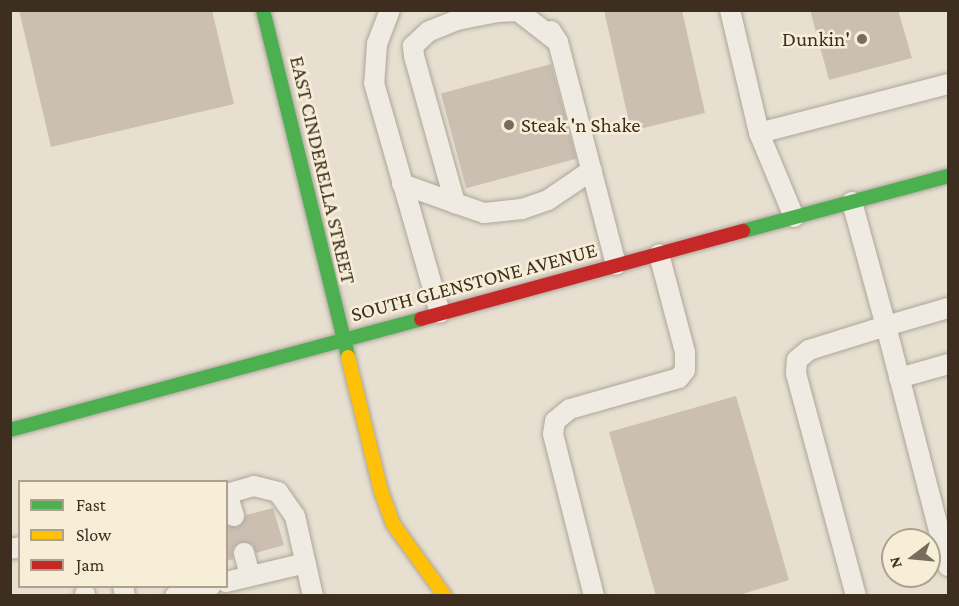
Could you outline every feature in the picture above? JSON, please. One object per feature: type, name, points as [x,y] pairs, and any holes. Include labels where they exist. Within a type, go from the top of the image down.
[{"type":"main road","name":"EAST CINDERELLA STREET","points":[[263,10],[371,456],[393,524],[444,596]]},
{"type":"main road","name":"SOUTH GLENSTONE AVENUE","points":[[10,430],[948,176]]},
{"type":"lane","points":[[390,10],[377,44],[374,83],[440,313]]},
{"type":"lane","points":[[538,10],[558,42],[616,265]]},
{"type":"lane","points":[[730,10],[759,133],[794,218]]},
{"type":"lane","points":[[455,203],[413,46],[428,32],[457,20],[518,11],[558,42]]},
{"type":"lane","points":[[759,133],[948,84]]},
{"type":"lane","points":[[402,184],[484,213],[522,209],[548,200],[592,170]]},
{"type":"lane","points":[[852,202],[948,566]]},
{"type":"lane","points":[[594,596],[553,434],[555,421],[570,409],[679,378],[685,370],[685,352],[659,254]]},
{"type":"lane","points":[[856,596],[796,373],[797,360],[809,350],[948,308]]},
{"type":"lane","points":[[899,378],[948,364]]},
{"type":"lane","points":[[228,493],[254,486],[278,492],[295,516],[313,596]]},
{"type":"lane","points":[[228,496],[234,516]]},
{"type":"lane","points":[[244,553],[250,576]]},
{"type":"lane","points":[[228,582],[306,563]]},
{"type":"lane","points":[[175,596],[206,588]]},
{"type":"building","points":[[19,10],[212,10],[234,104],[51,147]]},
{"type":"building","points":[[604,10],[682,10],[705,113],[631,131]]},
{"type":"building","name":"Dunkin'","points":[[810,10],[898,10],[912,58],[829,80]]},
{"type":"building","name":"Steak 'n Shake","points":[[551,64],[576,159],[466,188],[441,94]]},
{"type":"building","points":[[736,396],[789,580],[736,596],[656,596],[609,432]]},
{"type":"building","points":[[273,508],[284,545],[256,553],[252,544],[240,542],[233,549],[233,559],[228,560],[228,525],[238,527],[246,515]]},
{"type":"traffic: fast","points":[[263,10],[348,357]]},
{"type":"traffic: fast","points":[[743,231],[948,176]]},
{"type":"traffic: fast","points":[[10,430],[421,319]]},
{"type":"traffic: slow","points":[[348,357],[381,491],[393,524],[445,596]]},
{"type":"traffic: jam","points":[[421,319],[743,231]]},
{"type":"place","name":"Dunkin'","points":[[862,39]]},
{"type":"place","name":"Steak 'n Shake","points":[[509,125]]}]
